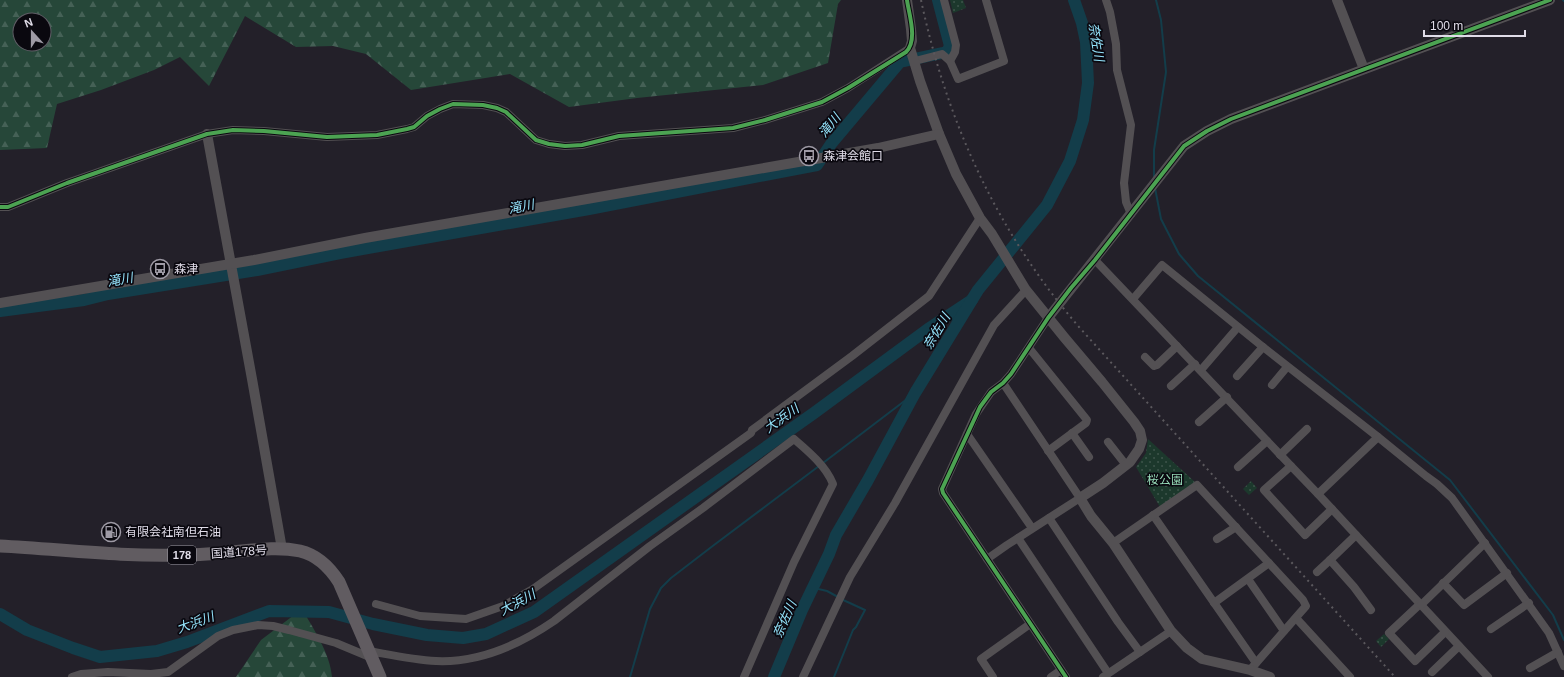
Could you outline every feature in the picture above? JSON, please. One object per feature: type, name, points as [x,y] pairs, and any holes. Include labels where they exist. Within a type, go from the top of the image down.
[{"type":"highway","name":"国道178号","points":[[0,546],[133,554],[181,555],[265,549],[300,551],[316,559],[332,572],[344,594],[380,677]]},
{"type":"street","points":[[907,0],[912,41],[910,48],[939,134],[956,174],[980,218],[992,234],[1026,290],[1134,422],[1140,431],[1142,440],[1139,450],[1134,458],[1126,465],[1080,498],[1032,528],[987,559]]},
{"type":"street","points":[[944,0],[956,45],[955,52],[950,61]]},
{"type":"street","points":[[915,61],[942,54],[950,61],[958,79],[1004,61],[986,0]]},
{"type":"street","points":[[1106,0],[1110,12],[1116,44],[1117,70],[1131,125],[1130,142],[1124,171],[1124,183],[1126,202],[1133,210]]},
{"type":"street","points":[[1337,0],[1364,69]]},
{"type":"street","points":[[1051,677],[1064,674],[942,493],[942,489],[980,407],[991,392],[1003,383],[1029,348],[1048,318],[1071,288],[1096,260],[1133,210],[1184,146],[1207,131],[1231,119],[1550,0]]},
{"type":"street","points":[[0,207],[8,206],[67,183],[207,134],[233,130],[264,131],[327,137],[377,135],[414,127],[427,116],[453,104],[483,105],[497,108],[506,112],[536,140],[549,144],[565,146],[582,145],[619,136],[733,128],[765,120],[822,102],[848,88],[910,48]]},
{"type":"street","points":[[207,134],[282,549]]},
{"type":"street","points":[[0,303],[230,264],[365,238],[878,148],[939,134]]},
{"type":"street","points":[[376,604],[420,616],[466,619],[503,606],[533,589],[752,433],[752,430],[767,418],[852,356],[929,296],[980,218]]},
{"type":"street","points":[[1096,260],[1421,604],[1483,675]]},
{"type":"street","points":[[1133,299],[1162,265],[1287,367],[1437,484],[1452,498],[1529,603],[1549,632],[1564,666]]},
{"type":"street","points":[[803,677],[850,577],[895,503],[994,325],[1026,290]]},
{"type":"street","points":[[1171,386],[1198,367],[1238,327]]},
{"type":"street","points":[[1145,357],[1154,366],[1157,365],[1176,346]]},
{"type":"street","points":[[1237,376],[1263,347]]},
{"type":"street","points":[[1029,348],[1087,420],[1086,423],[1048,451]]},
{"type":"street","points":[[1272,385],[1287,367]]},
{"type":"street","points":[[1003,383],[1091,516],[1112,543],[1171,631],[1187,648],[1202,659],[1253,666],[1270,677]]},
{"type":"street","points":[[1199,422],[1227,397]]},
{"type":"street","points":[[1280,454],[1307,430]]},
{"type":"street","points":[[1072,433],[1089,457]]},
{"type":"street","points":[[967,434],[1032,528]]},
{"type":"street","points":[[1318,494],[1378,437]]},
{"type":"street","points":[[72,677],[82,674],[101,672],[151,674],[168,672],[218,636],[233,630],[258,625],[289,630],[408,659],[438,661],[468,659],[514,646],[539,632],[560,617],[650,546],[709,504],[794,439],[810,453],[830,476],[833,484],[794,562],[744,677]]},
{"type":"street","points":[[1238,467],[1267,441]]},
{"type":"street","points":[[1108,442],[1126,465]]},
{"type":"street","points":[[1291,466],[1264,490],[1305,535],[1332,509]]},
{"type":"street","points":[[1112,543],[1197,485],[1270,563],[1303,600],[1306,606],[1253,666]]},
{"type":"street","points":[[1153,515],[1214,603],[1253,666]]},
{"type":"street","points":[[1049,518],[1118,622],[1140,652]]},
{"type":"street","points":[[1217,539],[1236,527]]},
{"type":"street","points":[[1317,572],[1356,535]]},
{"type":"street","points":[[1018,538],[1105,675],[1171,631]]},
{"type":"street","points":[[1445,632],[1415,661],[1389,632],[1421,604],[1485,543]]},
{"type":"street","points":[[1330,560],[1354,587],[1371,610]]},
{"type":"street","points":[[1214,603],[1270,563]]},
{"type":"street","points":[[1443,583],[1464,606],[1507,573]]},
{"type":"street","points":[[1248,579],[1284,631]]},
{"type":"street","points":[[1491,629],[1529,603]]},
{"type":"street","points":[[1296,618],[1350,677]]},
{"type":"street","points":[[993,677],[981,659],[1030,624]]},
{"type":"street","points":[[1432,672],[1459,646]]},
{"type":"street","points":[[1530,668],[1558,652]]},
{"type":"green space","points":[[0,0],[841,0],[838,4],[828,63],[763,85],[637,98],[569,107],[510,74],[411,90],[366,54],[333,46],[296,47],[245,16],[209,86],[180,57],[154,70],[101,90],[57,104],[47,148],[0,150]]},
{"type":"green space","points":[[950,0],[963,0],[966,8],[953,13]]},
{"type":"green space","name":"桜公園","points":[[1148,439],[1195,482],[1160,507],[1136,467],[1146,453]]},
{"type":"green space","points":[[1251,481],[1257,488],[1249,495],[1243,489]]},
{"type":"green space","points":[[302,609],[325,650],[331,668],[332,677],[236,677],[261,640]]},
{"type":"green space","points":[[1384,634],[1389,639],[1381,647],[1376,641]]},
{"type":"waterway","name":"滝川","points":[[0,311],[84,300],[108,294],[257,270],[340,253],[589,209],[817,165],[831,144],[900,62],[947,52],[950,46],[938,0]]},
{"type":"waterway","name":"奈佐川","points":[[774,677],[836,535],[868,480],[915,393],[978,290],[1047,205],[1070,161],[1083,120],[1088,83],[1086,42],[1082,23],[1074,0]]},
{"type":"waterway","points":[[1154,178],[1154,150],[1166,72],[1161,20],[1156,0]]},
{"type":"waterway","points":[[1155,188],[1161,219],[1179,254],[1198,276],[1450,480],[1553,615],[1564,640]]},
{"type":"waterway","name":"大浜川","points":[[0,614],[27,630],[100,657],[157,651],[187,642],[269,611],[329,612],[373,624],[427,635],[463,638],[486,634],[534,612],[814,413],[928,329],[972,300]]},
{"type":"waterway","points":[[823,463],[915,393]]},
{"type":"waterway","points":[[630,677],[650,609],[661,588],[671,578],[819,466]]},
{"type":"waterway","points":[[814,588],[827,591],[838,597]]},
{"type":"waterway","points":[[834,677],[853,630],[865,610],[841,599]]},
{"type":"railway","points":[[921,0],[945,89],[961,132],[979,174],[1023,253],[1050,291],[1079,327],[1395,677]]},
{"type":"cycle path","points":[[0,207],[8,207],[67,183],[207,134],[233,130],[264,131],[327,137],[377,135],[414,127],[427,116],[453,104],[483,105],[497,108],[506,112],[536,140],[549,144],[565,146],[582,145],[619,136],[733,128],[765,120],[822,102],[848,88],[906,52],[912,41],[912,27],[907,0]]},
{"type":"cycle path","points":[[1066,677],[943,493],[942,489],[980,407],[991,392],[1003,383],[1011,374],[1048,318],[1184,146],[1207,131],[1231,119],[1550,0]]},
{"type":"place","name":"森津会館口","points":[[809,156]]},
{"type":"place","name":"森津","points":[[160,269]]},
{"type":"place","name":"有限会社南但石油","points":[[111,532]]}]
